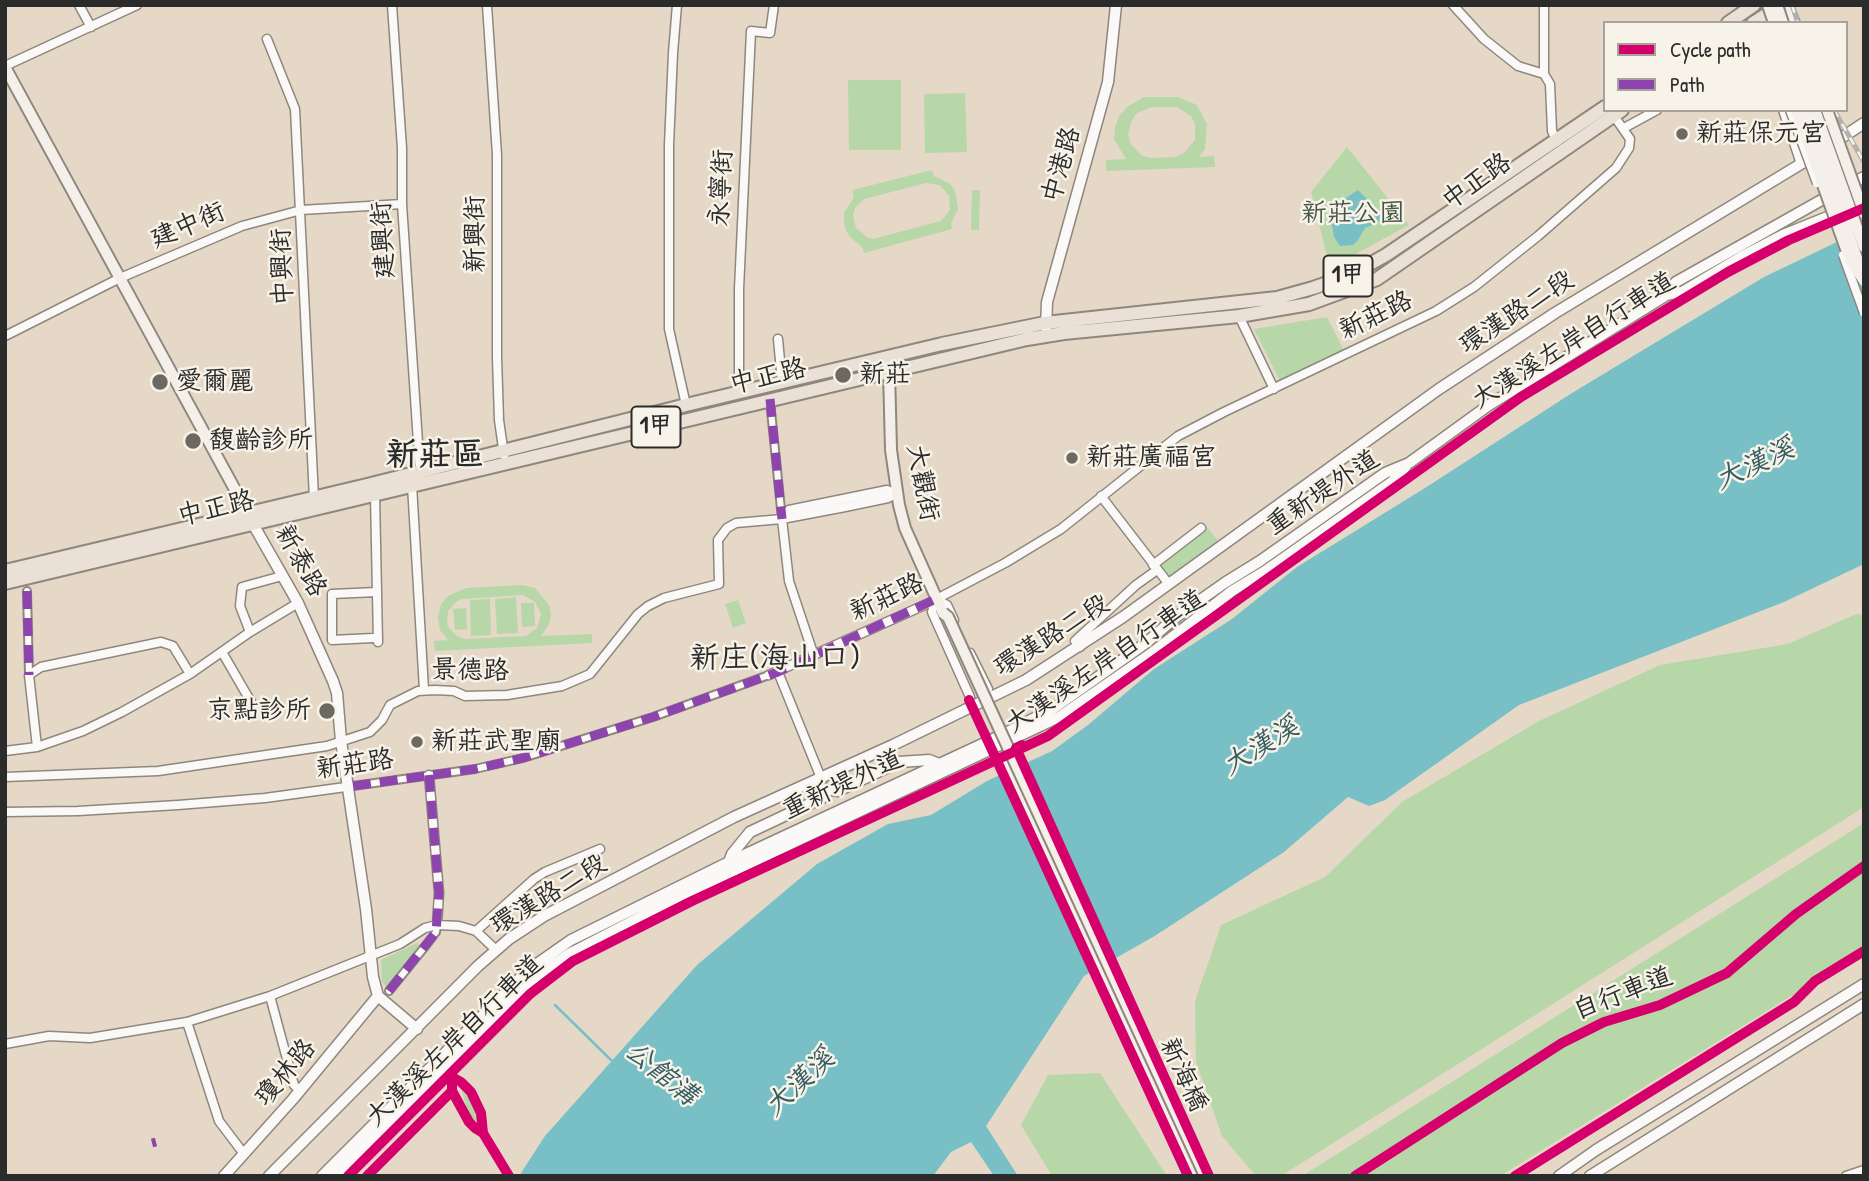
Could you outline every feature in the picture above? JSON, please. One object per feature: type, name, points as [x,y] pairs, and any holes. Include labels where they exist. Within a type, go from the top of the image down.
[{"type":"main road","points":[[1731,21],[1753,5]]},
{"type":"main road","points":[[1757,21],[1779,5]]},
{"type":"main road","points":[[1788,5],[1795,21]]},
{"type":"main road","name":"新泰路","points":[[5,66],[251,519]]},
{"type":"main road","name":"中正路","points":[[5,571],[375,495],[686,405],[886,358],[1046,329],[1277,298],[1330,283],[1386,255],[1611,112]]},
{"type":"main road","points":[[1797,112],[1850,260],[1864,281]]},
{"type":"main road","points":[[1807,112],[1864,281]]},
{"type":"main road","points":[[1816,112],[1864,247]]},
{"type":"main road","points":[[1830,112],[1864,213]]},
{"type":"main road","name":"中正路","points":[[5,583],[251,519],[314,498],[420,472],[770,399],[889,371],[1046,329],[1239,316],[1309,304],[1377,279],[1559,145]]},
{"type":"main road","name":"大觀街","points":[[886,358],[889,371],[891,450],[897,494],[905,528],[943,613]]},
{"type":"main road","name":"新海橋","points":[[943,613],[942,621],[1196,1176]]},
{"type":"main road","name":"新海橋","points":[[943,613],[948,617],[1205,1176]]},
{"type":"street","points":[[79,5],[91,27]]},
{"type":"street","points":[[5,66],[138,5]]},
{"type":"street","name":"建興街","points":[[392,5],[420,472]]},
{"type":"street","name":"新興街","points":[[487,5],[497,155],[497,357],[499,420],[504,456]]},
{"type":"street","points":[[677,5],[669,145],[669,316],[673,349],[686,405]]},
{"type":"street","name":"永寧街","points":[[739,393],[739,289],[751,32],[770,33],[774,5]]},
{"type":"street","name":"中港路","points":[[1046,329],[1047,302],[1108,82],[1116,5]]},
{"type":"street","points":[[1453,5],[1484,39],[1518,66],[1544,74]]},
{"type":"street","points":[[1544,5],[1544,74],[1550,84],[1552,131],[1559,145]]},
{"type":"street","name":"中興街","points":[[267,40],[295,109],[314,498]]},
{"type":"street","points":[[1614,112],[1623,128],[1653,112]]},
{"type":"street","points":[[1784,112],[1801,164]]},
{"type":"street","points":[[1791,112],[1864,313]]},
{"type":"street","points":[[1830,112],[1841,138]]},
{"type":"street","name":"環漢路二段","points":[[269,1176],[496,950],[544,916],[734,817],[1000,695],[1080,647],[1439,389],[1555,313],[1864,123]]},
{"type":"street","name":"新莊路","points":[[5,812],[78,811],[265,798],[475,769],[523,758],[774,673],[936,599],[1004,563],[1061,529],[1178,436],[1436,311],[1474,287],[1616,168],[1629,148],[1630,139],[1623,128]]},
{"type":"street","name":"重新堤外道","points":[[1665,296],[1676,282],[1804,208],[1864,177]]},
{"type":"street","name":"重新堤外道","points":[[336,1176],[520,992],[538,975],[569,954],[689,892],[1059,717],[1153,652],[1232,592],[1393,481],[1409,463],[1489,405],[1665,296],[1682,292],[1783,235],[1864,202]]},
{"type":"street","name":"建中街","points":[[5,336],[120,278],[242,226],[301,210],[402,204]]},
{"type":"street","points":[[1239,316],[1274,388]]},
{"type":"street","points":[[778,339],[782,382]]},
{"type":"street","points":[[770,399],[789,581],[814,656]]},
{"type":"street","name":"重新堤外道","points":[[322,1176],[531,968],[571,940],[1054,708],[1226,582],[1385,473],[1409,463]]},
{"type":"street","points":[[412,485],[424,690]]},
{"type":"street","name":"景德路","points":[[5,777],[159,771],[327,746],[370,732],[382,720],[390,705],[424,690],[454,691],[465,696],[507,695],[562,686],[590,674],[638,614],[648,606],[664,598],[719,584],[718,540],[727,528],[736,523],[782,519],[897,494]]},
{"type":"street","points":[[375,495],[377,592],[376,640],[332,640],[332,594],[377,592]]},
{"type":"street","points":[[1101,496],[1168,583]]},
{"type":"street","name":"新泰路","points":[[251,519],[298,603],[337,693],[341,741],[350,787],[378,996]]},
{"type":"street","points":[[1080,647],[1075,642],[1201,528]]},
{"type":"street","points":[[250,632],[240,606],[242,587],[282,576]]},
{"type":"street","points":[[27,591],[29,675],[37,747]]},
{"type":"street","name":"大觀街","points":[[970,697],[932,612],[936,599],[947,605],[988,690]]},
{"type":"street","points":[[5,751],[37,747],[83,731],[190,674],[250,632],[298,603]]},
{"type":"street","points":[[29,675],[41,667],[161,642],[173,646],[190,674]]},
{"type":"street","points":[[222,652],[251,702]]},
{"type":"street","points":[[729,862],[732,854],[750,832],[822,798],[826,789],[774,673]]},
{"type":"street","points":[[826,789],[838,791],[899,762],[929,760],[939,764]]},
{"type":"street","points":[[389,991],[436,932],[439,893],[429,775]]},
{"type":"street","points":[[476,932],[534,879],[600,849]]},
{"type":"street","points":[[5,1044],[49,1036],[90,1038],[187,1022],[270,996],[400,944],[425,928],[437,925],[459,926],[476,932],[496,950]]},
{"type":"street","points":[[1559,1176],[1595,1150],[1864,984]]},
{"type":"street","points":[[270,996],[294,1085],[300,1091]]},
{"type":"street","points":[[378,996],[417,1028]]},
{"type":"street","name":"瓊林路","points":[[224,1176],[300,1091],[378,996]]},
{"type":"street","points":[[1590,1176],[1864,1004]]},
{"type":"street","points":[[187,1022],[219,1121],[244,1154]]},
{"type":"street","points":[[1846,1176],[1864,1170]]},
{"type":"green space","points":[[848,80],[901,80],[901,150],[849,150]]},
{"type":"green space","points":[[965,93],[967,152],[925,153],[924,94]]},
{"type":"green space","points":[[1144,97],[1178,97],[1197,105],[1207,124],[1205,149],[1199,157],[1214,156],[1215,167],[1106,171],[1106,160],[1126,159],[1114,139],[1115,127],[1127,107]],"holes":[[[1152,107],[1177,107],[1191,116],[1195,124],[1195,140],[1184,153],[1176,157],[1142,156],[1131,144],[1128,135],[1132,120],[1137,113]]]},
{"type":"green space","name":"新莊公園","points":[[1347,147],[1409,225],[1330,268],[1311,192]]},
{"type":"green space","points":[[932,170],[934,176],[950,184],[955,191],[958,209],[951,223],[952,229],[864,253],[862,247],[846,231],[844,222],[844,213],[854,197],[852,190]],"holes":[[[926,183],[940,185],[949,196],[950,210],[941,221],[873,239],[856,228],[853,215],[855,208],[864,199]]]},
{"type":"green space","points":[[972,190],[980,190],[979,230],[971,230]]},
{"type":"green space","points":[[1327,317],[1344,351],[1281,383],[1254,329]]},
{"type":"green space","points":[[1203,522],[1219,542],[1168,579],[1156,564]]},
{"type":"green space","points":[[522,585],[535,588],[549,605],[551,614],[549,624],[541,636],[592,634],[592,643],[435,651],[434,641],[448,640],[440,630],[438,617],[441,604],[448,596],[466,588]],"holes":[[[523,595],[535,602],[541,614],[537,628],[526,636],[465,639],[457,636],[447,622],[448,611],[462,599]]]},
{"type":"green space","points":[[516,597],[518,633],[497,634],[495,599]]},
{"type":"green space","points":[[490,599],[491,635],[471,636],[470,600]]},
{"type":"green space","points":[[738,600],[746,623],[733,628],[725,604]]},
{"type":"green space","points":[[521,603],[534,603],[535,626],[522,627]]},
{"type":"green space","points":[[466,608],[467,629],[455,630],[453,609]]},
{"type":"green space","points":[[1856,614],[1864,615],[1864,807],[1281,1176],[1256,1176],[1222,1136],[1196,1062],[1195,1001],[1221,925],[1325,877],[1402,802],[1539,721],[1660,665],[1788,644]]},
{"type":"green space","points":[[1864,823],[1864,951],[1500,1176],[1302,1176]]},
{"type":"green space","points":[[417,943],[423,947],[387,987],[382,982],[381,960]]},
{"type":"green space","points":[[1100,1073],[1167,1176],[1052,1176],[1021,1125],[1048,1075]]},
{"type":"green space","points":[[462,1091],[471,1098],[477,1121],[468,1113]]},
{"type":"water","points":[[1358,190],[1381,213],[1378,223],[1365,228],[1353,245],[1340,246],[1334,237],[1331,219],[1334,206]]},
{"type":"water","name":"大漢溪","points":[[1864,229],[1864,564],[1784,602],[1519,705],[1385,800],[1369,806],[1348,797],[1284,852],[1153,937],[1084,976],[986,1126],[1018,1176],[994,1176],[971,1142],[951,1152],[933,1176],[519,1176],[545,1136],[697,965],[817,864],[888,824],[931,815],[987,781],[1052,751],[1088,725],[1154,669],[1232,619],[1297,567],[1572,393],[1764,277]]},
{"type":"pier","points":[[1022,761],[1114,963],[1094,975],[1000,771]]},
{"type":"waterway","name":"公館溝","points":[[555,1005],[612,1061]]},
{"type":"railway","points":[[1792,5],[1797,21]]},
{"type":"railway","points":[[1835,112],[1864,162]]},
{"type":"marked path","points":[[770,399],[782,519]]},
{"type":"marked path","points":[[27,591],[29,675]]},
{"type":"marked path","points":[[353,786],[475,769],[523,758],[653,717],[778,672],[936,599]]},
{"type":"marked path","points":[[389,991],[436,932],[439,893],[429,775]]},
{"type":"marked path","points":[[152,1143],[156,1142]]},
{"type":"cycle path","name":"大漢溪左岸自行車道","points":[[348,1176],[530,994],[573,961],[692,901],[1048,736],[1521,397],[1728,272],[1789,240],[1864,208]]},
{"type":"cycle path","points":[[969,700],[1188,1176]]},
{"type":"cycle path","name":"大漢溪左岸自行車道","points":[[1022,745],[1016,748],[1209,1176]]},
{"type":"cycle path","name":"自行車道","points":[[1355,1176],[1562,1043],[1604,1022],[1660,1005],[1727,973],[1796,914],[1864,866]]},
{"type":"cycle path","points":[[1515,1176],[1794,1002],[1815,981],[1864,951]]},
{"type":"cycle path","name":"大漢溪左岸自行車道","points":[[483,1133],[469,1122],[452,1091],[452,1077],[471,1092],[481,1113],[483,1133],[509,1176]]},
{"type":"cycle path","points":[[367,1176],[452,1091]]},
{"type":"place","name":"新莊保元宮","points":[[1682,134]]},
{"type":"place","name":"新莊","points":[[843,375]]},
{"type":"place","name":"愛爾麗","points":[[160,382]]},
{"type":"place","name":"馥齡診所","points":[[193,441]]},
{"type":"place","name":"新莊廣福宮","points":[[1072,458]]},
{"type":"place","name":"京點診所","points":[[327,711]]},
{"type":"place","name":"新莊武聖廟","points":[[417,742]]},
{"type":"district","name":"新莊區","points":[[435,456]]},
{"type":"district","name":"新庄(海山口)","points":[[775,659]]}]
